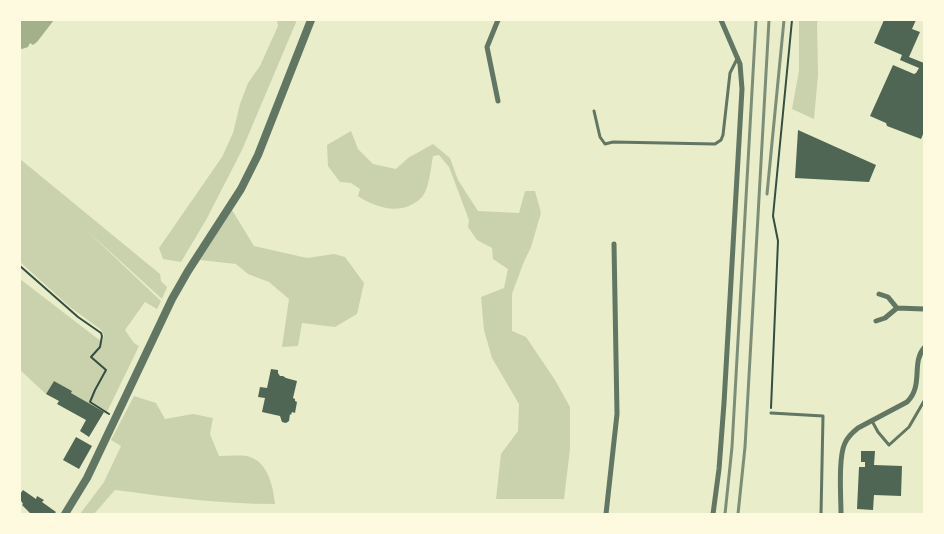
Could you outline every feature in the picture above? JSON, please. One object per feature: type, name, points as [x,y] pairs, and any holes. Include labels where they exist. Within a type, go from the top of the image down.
[{"type":"street","points":[[65,514],[87,478],[172,299],[241,189],[258,155],[311,20]]},
{"type":"street","points":[[498,20],[487,47],[498,101]]},
{"type":"street","points":[[713,514],[719,469],[724,403],[742,89],[742,74],[738,57],[721,20]]},
{"type":"street","points":[[606,514],[617,414],[614,244]]},
{"type":"street","points":[[879,294],[888,296],[896,308]]},
{"type":"street","points":[[876,321],[885,318],[896,308],[924,309]]},
{"type":"street","points":[[841,514],[842,454],[844,443],[852,432],[911,398],[916,388],[918,356],[924,348]]},
{"type":"street","points":[[918,369],[924,372]]},
{"type":"lane","points":[[594,111],[600,137],[605,144],[613,142],[715,144],[721,140],[723,135],[730,73],[738,57]]},
{"type":"lane","points":[[872,421],[889,445],[909,427],[924,401]]},
{"type":"lane","points":[[771,414],[824,416],[821,514]]},
{"type":"path","points":[[771,414],[778,241],[773,216],[792,20]]},
{"type":"path","points":[[20,266],[78,317],[101,333],[100,347],[92,357],[106,370],[94,390],[90,402],[115,417]]},
{"type":"shaded area","points":[[20,20],[54,20],[37,42],[33,45],[30,43],[28,47],[22,49],[20,48]]},
{"type":"shaded area","points":[[277,20],[297,20],[242,150],[206,220],[181,262],[163,259],[159,248],[222,157],[233,133],[240,104],[248,83],[260,66],[278,26]]},
{"type":"shaded area","points":[[799,20],[818,20],[818,75],[814,119],[792,109],[799,71]]},
{"type":"shaded area","points":[[351,131],[358,149],[373,164],[396,169],[408,158],[433,144],[450,158],[458,180],[478,211],[519,213],[525,191],[535,191],[541,213],[531,247],[512,294],[512,331],[526,337],[555,380],[570,407],[570,449],[564,499],[496,499],[501,454],[518,431],[519,404],[492,358],[484,330],[481,297],[504,288],[508,269],[493,259],[492,248],[477,240],[468,227],[469,220],[449,167],[439,155],[433,156],[429,178],[422,197],[407,207],[390,208],[373,204],[358,196],[360,189],[351,183],[340,182],[328,166],[327,145]]},
{"type":"shaded area","points":[[20,159],[160,274],[161,281],[167,287],[162,299],[84,228],[161,301],[157,309],[145,302],[125,330],[134,343],[139,346],[106,414],[54,381],[46,394],[20,370],[20,279],[102,342],[104,335],[100,329],[70,307],[20,262]]},
{"type":"shaded area","points":[[232,210],[254,246],[307,258],[334,254],[345,257],[364,283],[357,314],[335,327],[302,323],[298,346],[282,347],[289,299],[269,282],[248,274],[236,264],[200,260]]},
{"type":"shaded area","points":[[134,396],[156,403],[165,419],[193,414],[213,418],[210,434],[219,456],[247,456],[260,463],[271,482],[275,504],[175,498],[115,490],[94,514],[80,514],[104,482],[121,446],[111,440]]},
{"type":"building","points":[[884,20],[916,20],[912,29],[920,32],[909,57],[924,63],[924,132],[921,139],[887,126],[886,123],[870,116],[893,65],[914,74],[919,68],[900,60],[902,55],[874,43]]},
{"type":"building","points":[[798,130],[876,165],[869,182],[795,178]]},
{"type":"building","points":[[271,369],[278,370],[280,376],[297,381],[293,398],[297,402],[295,413],[292,412],[290,414],[289,421],[286,423],[282,422],[280,416],[262,412],[265,398],[258,397],[260,387],[267,388]]},
{"type":"building","points":[[54,381],[104,412],[89,437],[80,431],[86,420],[57,404],[59,401],[46,394]]},
{"type":"building","points":[[76,437],[92,446],[79,469],[63,460]]},
{"type":"building","points":[[861,451],[875,451],[874,465],[902,466],[901,496],[874,495],[873,510],[857,509],[859,467],[865,467],[865,462],[861,462]]},
{"type":"building","points":[[23,490],[36,499],[37,496],[44,500],[42,502],[56,512],[54,514],[31,514],[22,505],[20,499],[20,494]]},
{"type":"railway","points":[[725,514],[732,447],[756,20]]},
{"type":"railway","points":[[738,514],[745,447],[769,20]]},
{"type":"railway","points":[[767,194],[784,20]]}]
